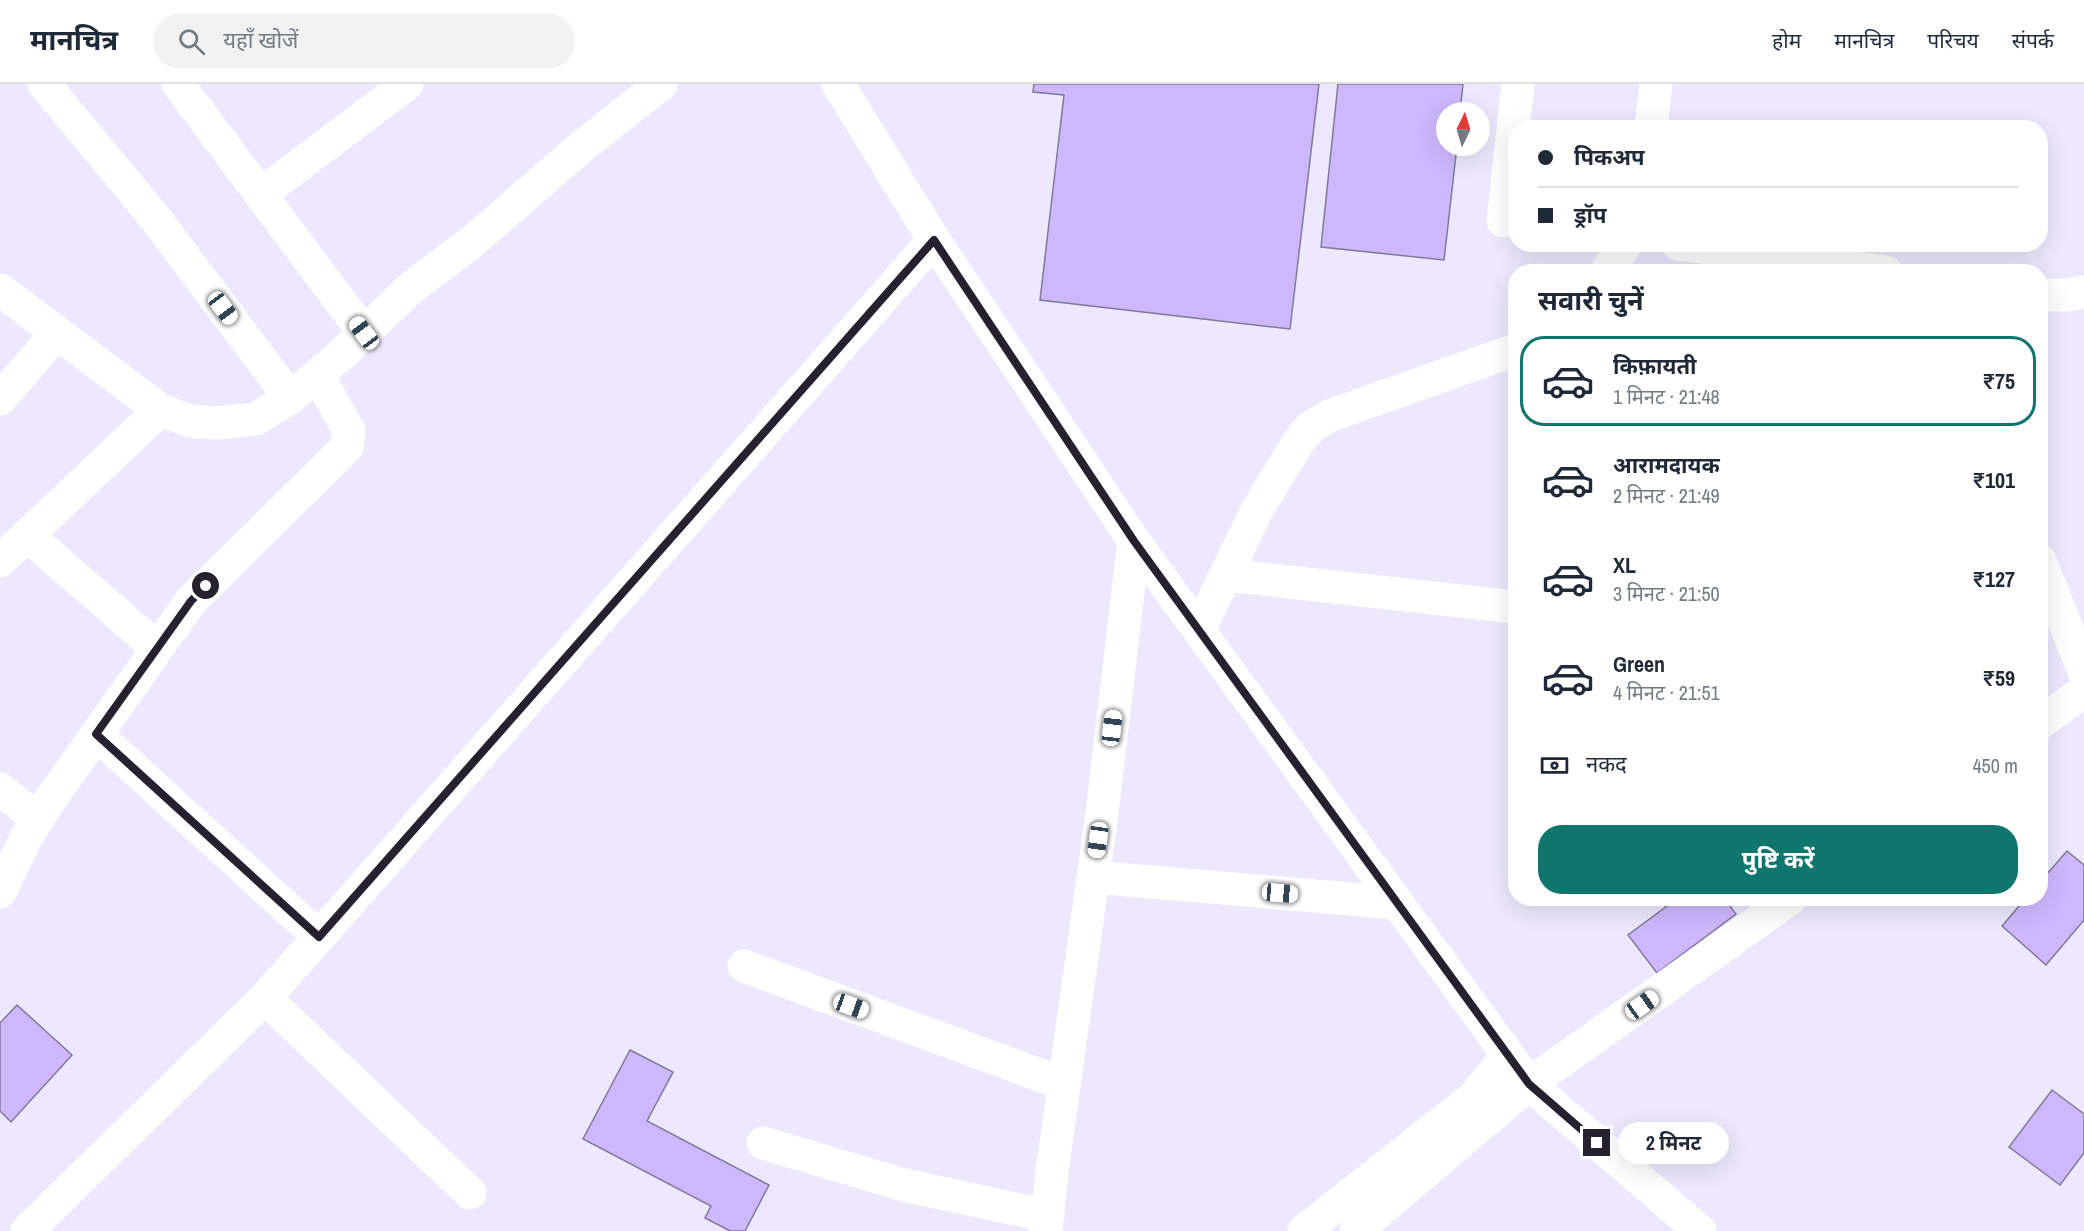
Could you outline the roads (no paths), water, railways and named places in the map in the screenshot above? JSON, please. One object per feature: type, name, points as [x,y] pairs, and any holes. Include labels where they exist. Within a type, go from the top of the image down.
[{"type":"street","points":[[44,84],[156,219],[290,398]]},
{"type":"street","points":[[178,84],[364,333]]},
{"type":"street","points":[[261,194],[407,84]]},
{"type":"street","points":[[0,290],[160,410],[190,420],[216,423],[256,419],[290,398],[318,375],[412,287],[472,242],[579,149],[661,84]]},
{"type":"street","points":[[838,84],[934,240],[1134,541],[1529,1084],[1700,1231]]},
{"type":"street","points":[[1514,120],[1518,84]]},
{"type":"street","points":[[1652,120],[1656,84]]},
{"type":"street","points":[[1503,221],[1508,175]]},
{"type":"street","points":[[27,1231],[266,998],[934,240]]},
{"type":"street","points":[[1711,252],[1756,263]]},
{"type":"street","points":[[2048,295],[2084,292]]},
{"type":"street","points":[[0,399],[57,333]]},
{"type":"street","points":[[1199,630],[1258,508],[1301,438],[1312,426],[1329,416],[1508,352]]},
{"type":"street","points":[[0,892],[38,819],[191,601],[347,447],[349,431],[318,375]]},
{"type":"street","points":[[158,648],[9,547],[160,410]]},
{"type":"street","points":[[763,1143],[903,1185],[1047,1223],[1093,877],[1134,541]]},
{"type":"street","points":[[1227,575],[1508,606]]},
{"type":"street","points":[[2048,581],[2084,671]]},
{"type":"street","points":[[2048,717],[2084,691]]},
{"type":"street","points":[[96,734],[319,937]]},
{"type":"street","points":[[0,789],[38,819]]},
{"type":"street","points":[[1093,877],[1398,903]]},
{"type":"street","points":[[1356,1231],[1529,1084],[1780,906]]},
{"type":"street","points":[[744,966],[1064,1084]]},
{"type":"street","points":[[266,998],[470,1193]]},
{"type":"street","points":[[1304,1231],[1474,1097],[1508,1055]]}]
